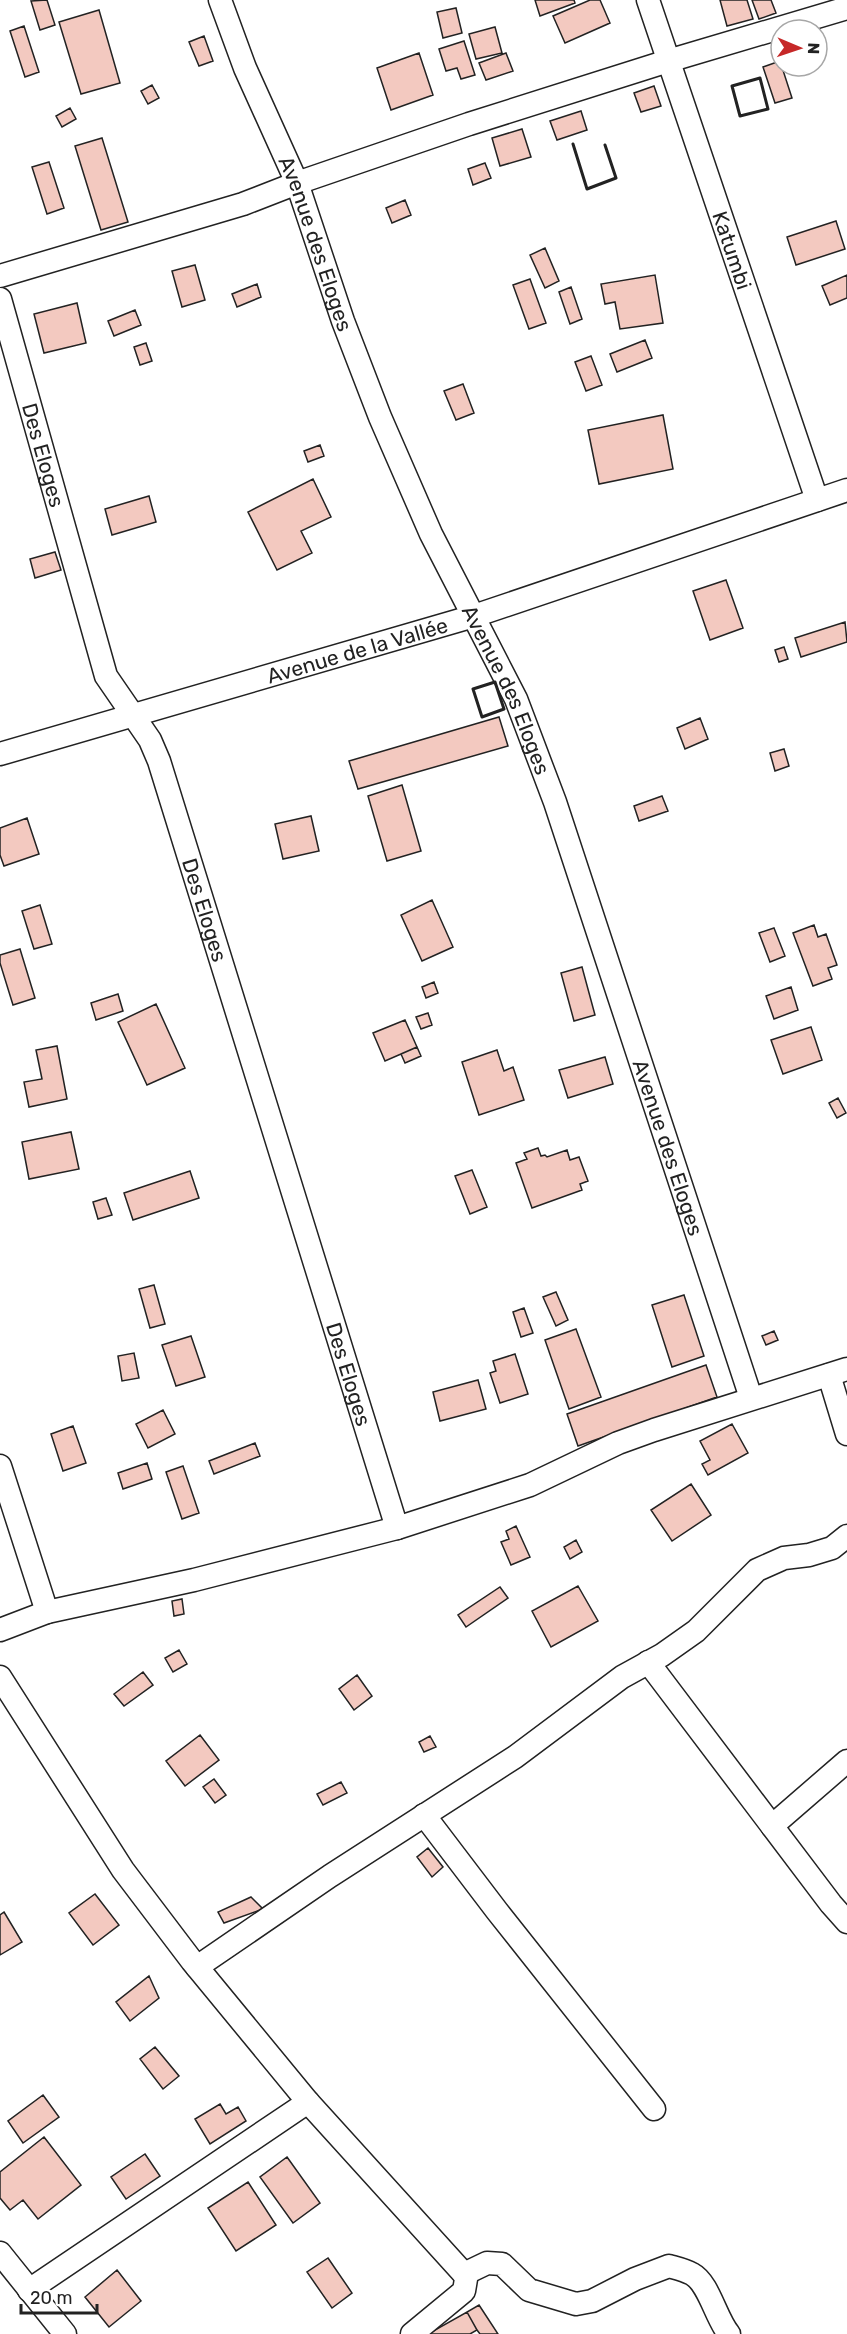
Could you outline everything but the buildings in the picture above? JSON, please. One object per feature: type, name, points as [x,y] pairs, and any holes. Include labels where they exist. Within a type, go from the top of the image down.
[{"type":"street","name":"Avenue des Eloges","points":[[220,0],[245,68],[297,183],[344,321],[380,417],[431,534],[516,699],[555,802],[751,1398]]},
{"type":"street","name":"Katumbi","points":[[648,0],[817,500]]},
{"type":"street","points":[[0,276],[243,204],[480,120],[847,8]]},
{"type":"street","name":"Des Eloges","points":[[0,299],[106,676],[120,699],[134,714],[150,740],[159,761],[396,1528]]},
{"type":"street","name":"Avenue de la Vallée","points":[[0,754],[474,616],[817,500],[845,496]]},
{"type":"street","points":[[0,1630],[47,1612],[204,1577],[396,1528],[530,1485],[618,1443],[751,1398],[838,1372],[847,1434]]},
{"type":"street","points":[[0,1466],[47,1612]]},
{"type":"street","points":[[197,1967],[515,1757],[622,1677],[696,1631],[757,1570],[784,1558],[809,1555],[832,1548],[847,1536]]},
{"type":"street","points":[[648,1662],[847,1922]]},
{"type":"street","points":[[0,1677],[123,1870],[197,1967],[308,2102],[464,2274],[466,2279],[464,2291],[412,2334]]},
{"type":"street","points":[[772,1826],[847,1761]]},
{"type":"street","points":[[424,1815],[654,2109]]},
{"type":"street","points":[[29,2290],[308,2102]]},
{"type":"street","points":[[0,2253],[65,2334]]},
{"type":"street","points":[[464,2274],[487,2263],[502,2264],[529,2290],[576,2304],[592,2301],[669,2265],[694,2275],[709,2296],[721,2324],[729,2334]]},
{"type":"wall","points":[[760,78],[768,109],[740,116],[732,86],[760,78]]},
{"type":"wall","points":[[573,144],[587,189],[616,178],[605,145]]},
{"type":"wall","points":[[495,682],[504,709],[482,717],[473,689],[495,682]]}]
